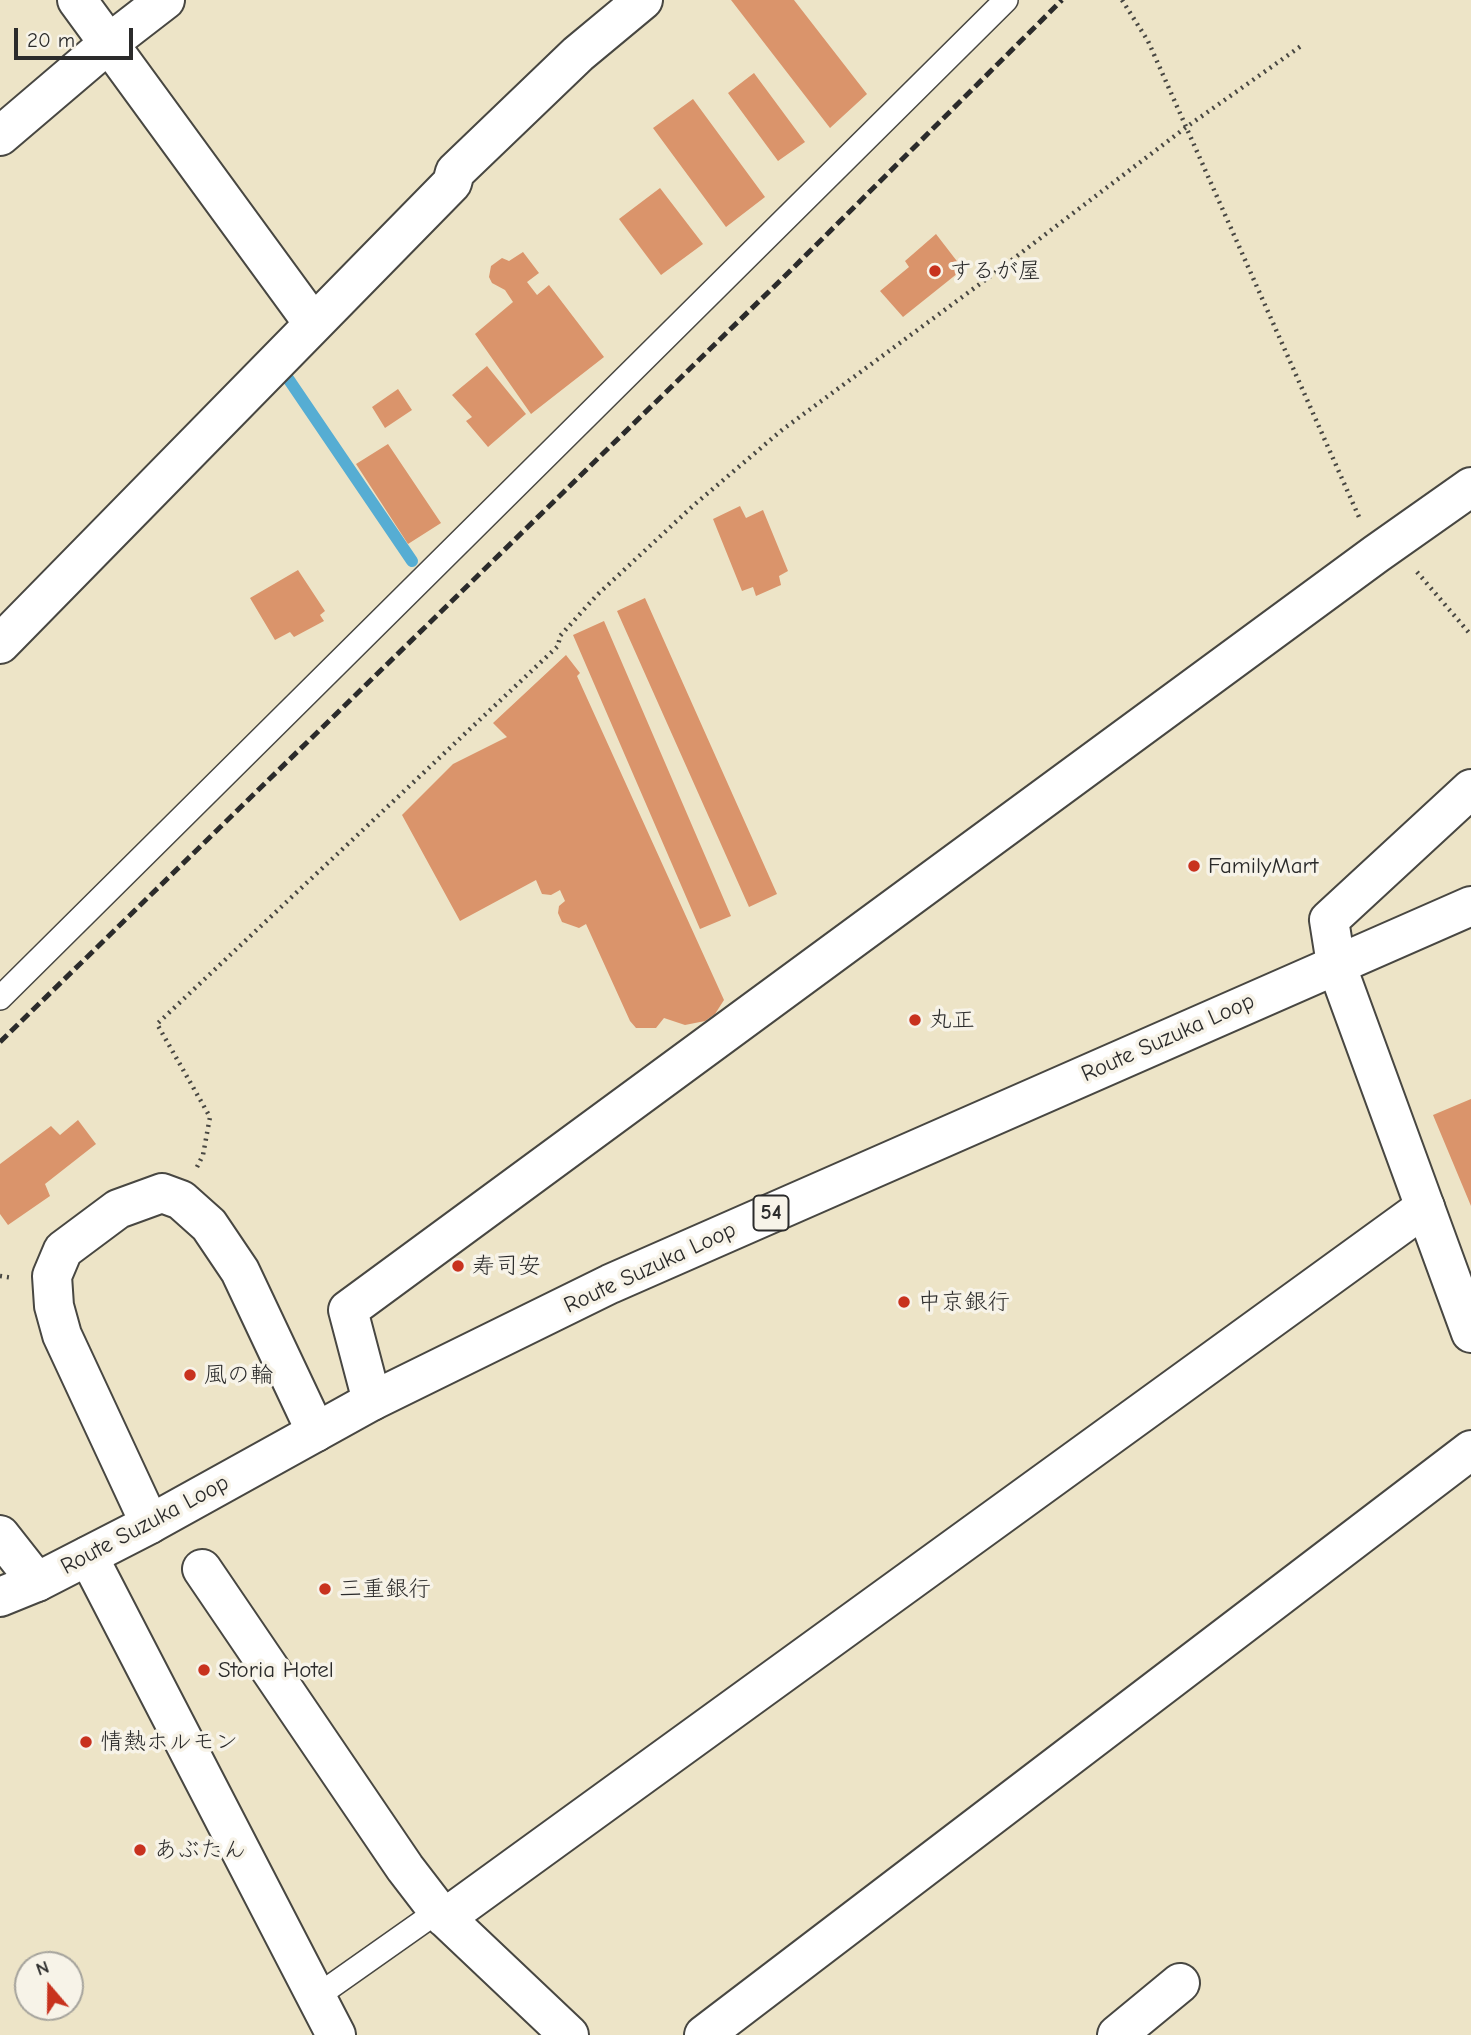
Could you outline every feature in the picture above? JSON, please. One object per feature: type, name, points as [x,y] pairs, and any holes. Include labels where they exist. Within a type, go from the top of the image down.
[{"type":"street","points":[[77,0],[313,323]]},
{"type":"street","points":[[0,136],[108,44],[165,0]]},
{"type":"street","points":[[0,645],[452,183],[455,172],[578,54],[643,0]]},
{"type":"street","points":[[372,1401],[348,1310],[1384,548],[1471,487]]},
{"type":"street","points":[[1471,789],[1329,920],[1336,964],[1424,1207],[1464,1289],[1471,1334]]},
{"type":"street","name":"Route Suzuka Loop","points":[[0,1597],[37,1582],[150,1524],[372,1401],[610,1284],[1471,906]]},
{"type":"street","points":[[150,1524],[62,1335],[54,1306],[52,1276],[63,1250],[118,1209],[162,1193],[181,1200],[209,1225],[240,1271],[316,1432]]},
{"type":"street","points":[[441,1915],[1424,1207]]},
{"type":"street","points":[[704,2035],[1471,1450]]},
{"type":"street","points":[[0,1535],[37,1582]]},
{"type":"street","points":[[88,1556],[336,2035]]},
{"type":"street","points":[[202,1569],[405,1868],[441,1915],[569,2035]]},
{"type":"street","points":[[1117,2035],[1180,1983]]},
{"type":"lane","points":[[0,998],[1006,0]]},
{"type":"lane","points":[[316,1997],[441,1915]]},
{"type":"path","points":[[1122,0],[1148,41],[1185,128],[1384,548],[1471,635]]},
{"type":"path","points":[[181,1200],[203,1155],[210,1117],[157,1024],[558,646],[560,636],[597,596],[694,505],[782,430],[1185,128],[1301,46]]},
{"type":"building","points":[[731,0],[794,0],[867,94],[830,128]]},
{"type":"building","points":[[754,73],[805,142],[778,161],[728,93]]},
{"type":"building","points":[[693,99],[765,197],[726,227],[653,128]]},
{"type":"building","points":[[660,188],[703,244],[661,275],[619,219]]},
{"type":"building","points":[[936,234],[963,269],[903,317],[880,291],[909,267],[905,261]]},
{"type":"building","points":[[523,252],[539,273],[527,282],[537,295],[549,285],[604,357],[531,414],[475,334],[513,302],[505,290],[492,283],[489,277],[491,266],[502,258],[509,261]]},
{"type":"building","points":[[487,366],[526,414],[488,447],[466,421],[472,417],[452,395]]},
{"type":"building","points":[[398,389],[412,410],[385,428],[372,407]]},
{"type":"building","points":[[388,444],[441,523],[408,544],[356,464]]},
{"type":"building","points":[[740,506],[746,518],[763,510],[788,571],[779,576],[781,585],[756,596],[753,587],[742,591],[713,519]]},
{"type":"building","points":[[298,570],[325,611],[320,615],[324,621],[294,637],[290,632],[275,640],[250,598]]},
{"type":"building","points":[[645,598],[777,894],[749,907],[617,611]]},
{"type":"building","points":[[604,621],[731,916],[700,929],[573,635]]},
{"type":"building","points":[[566,655],[580,673],[577,676],[724,1000],[715,1014],[705,1021],[685,1025],[664,1018],[656,1028],[636,1028],[630,1021],[586,924],[579,928],[562,922],[558,913],[559,906],[565,901],[560,890],[551,895],[542,894],[536,880],[460,921],[402,815],[453,764],[507,737],[493,723]]},
{"type":"building","points":[[1471,1099],[1471,1206],[1433,1115]]},
{"type":"building","points":[[78,1120],[96,1144],[45,1184],[50,1196],[8,1225],[0,1214],[0,1164],[51,1126],[60,1135]]},
{"type":"waterway","points":[[285,374],[412,561]]},
{"type":"railway","points":[[0,1042],[790,271],[1062,0]]},
{"type":"place","name":"するが屋","points":[[935,271]]},
{"type":"place","name":"FamilyMart","points":[[1194,866]]},
{"type":"place","name":"丸正","points":[[915,1020]]},
{"type":"place","name":"寿司安","points":[[458,1266]]},
{"type":"place","name":"中京銀行","points":[[904,1302]]},
{"type":"place","name":"風の輪","points":[[190,1375]]},
{"type":"place","name":"三重銀行","points":[[325,1589]]},
{"type":"place","name":"Storia Hotel","points":[[204,1670]]},
{"type":"place","name":"情熱ホルモン","points":[[86,1742]]},
{"type":"place","name":"あぶたん","points":[[140,1850]]}]
